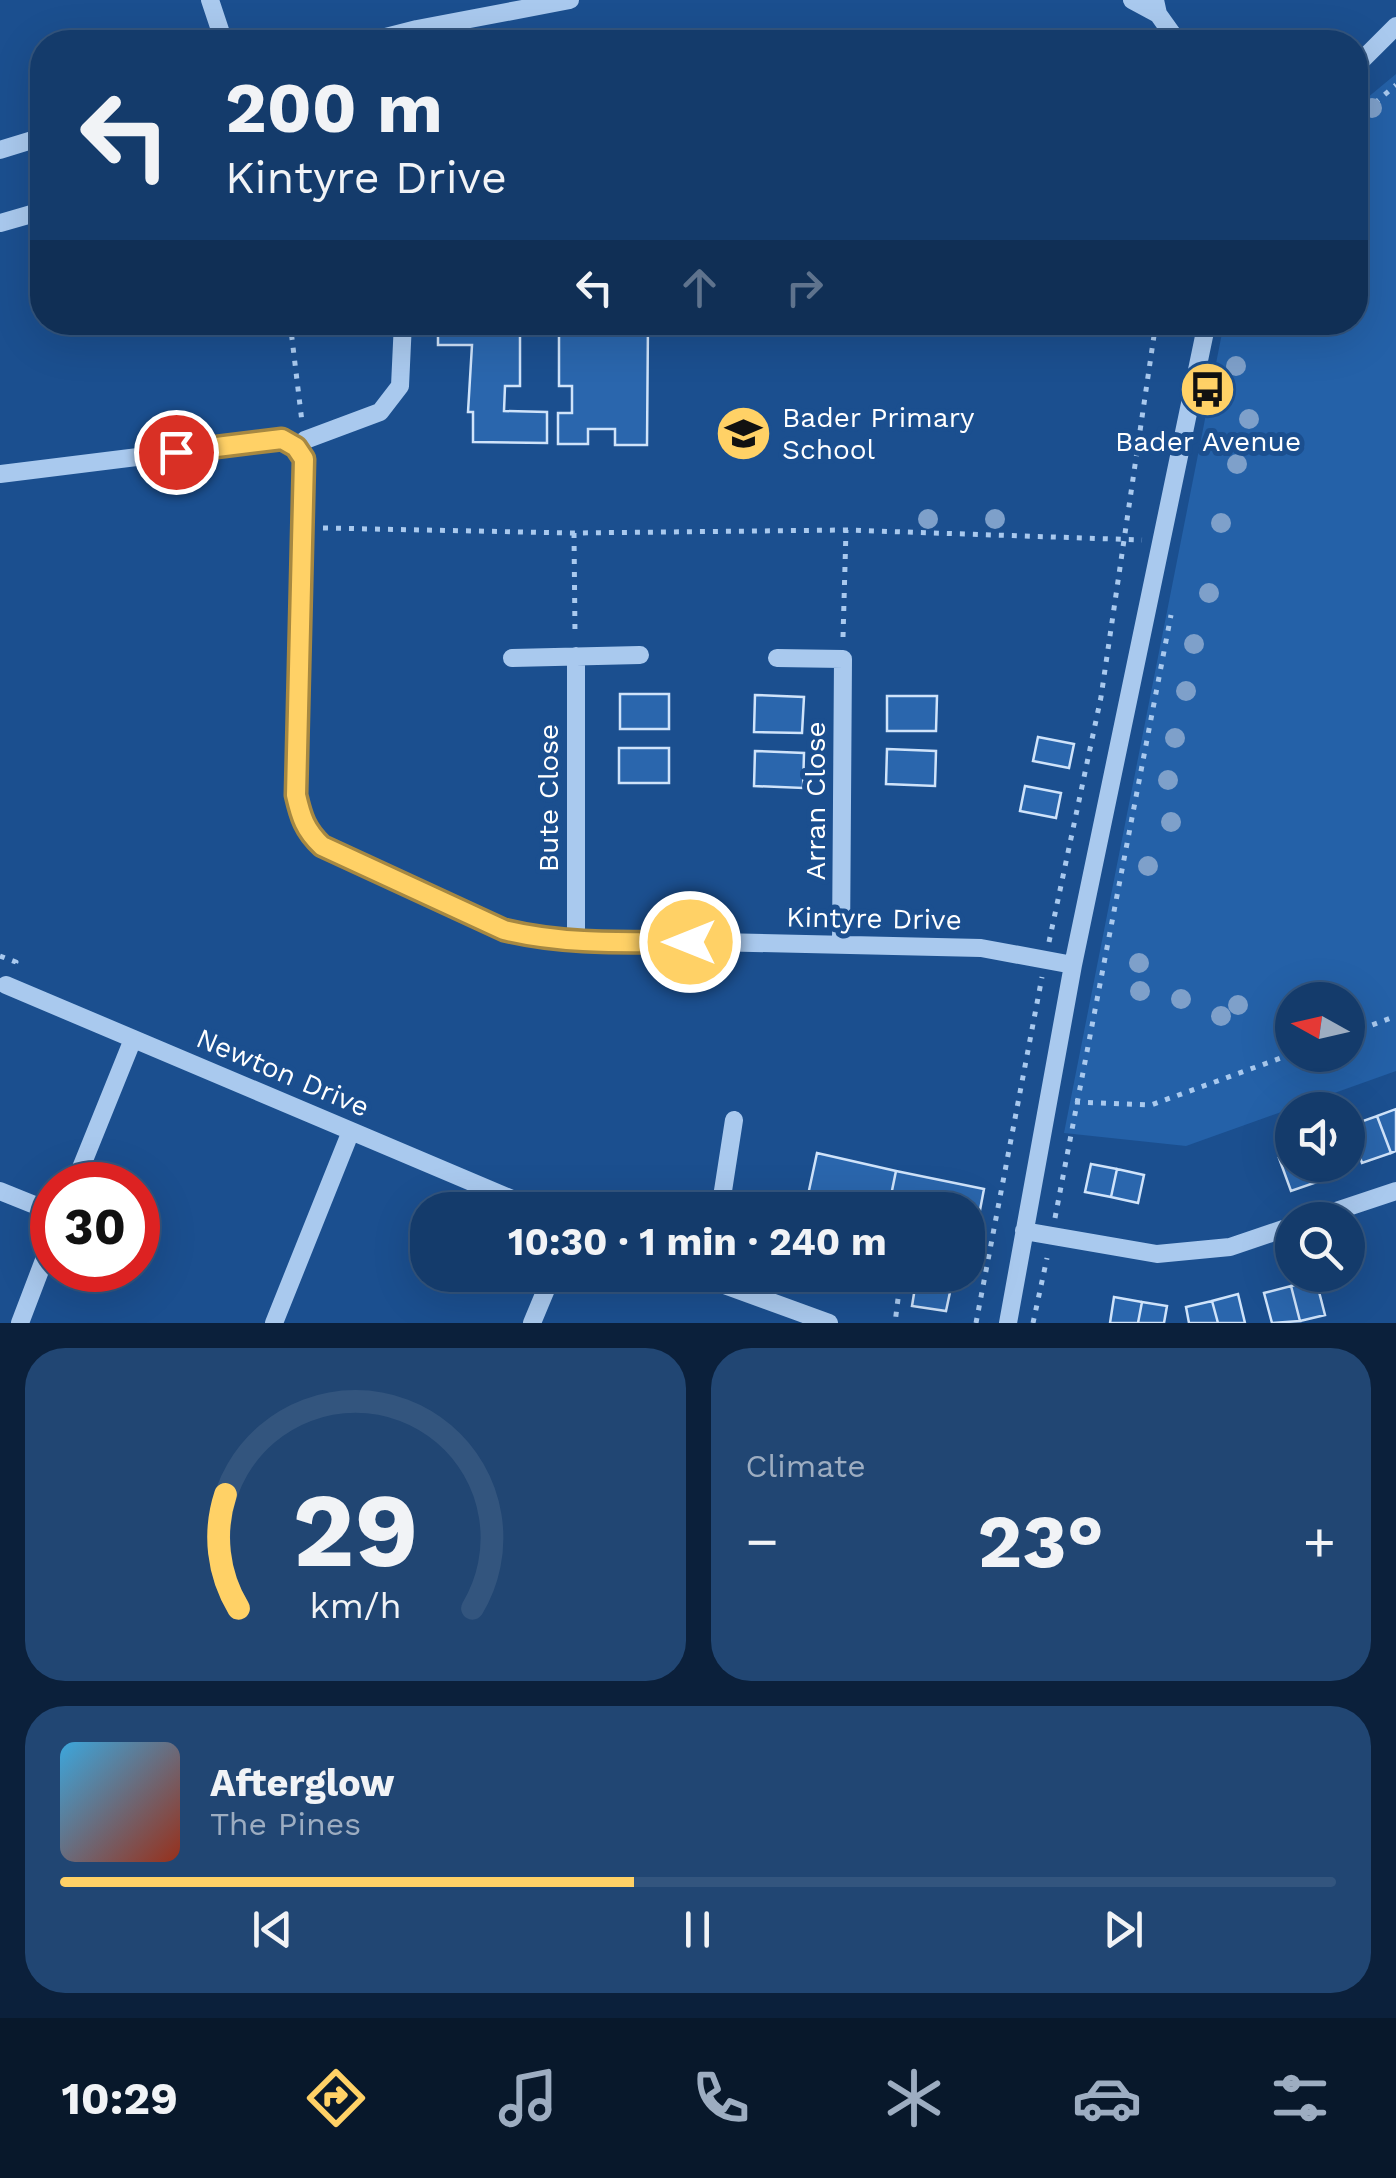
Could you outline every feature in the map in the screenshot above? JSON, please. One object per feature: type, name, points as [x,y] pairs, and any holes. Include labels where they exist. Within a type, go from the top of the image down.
[{"type":"street","points":[[210,0],[220,30]]},
{"type":"street","points":[[414,30],[570,0]]},
{"type":"street","points":[[1132,0],[1156,7],[1170,30]]},
{"type":"street","points":[[1368,54],[1396,26]]},
{"type":"street","points":[[0,150],[30,141]]},
{"type":"street","points":[[0,223],[30,215]]},
{"type":"street","points":[[0,474],[282,439],[300,443],[380,412],[400,386],[402,335]]},
{"type":"street","points":[[1008,1323],[1073,965],[1205,335]]},
{"type":"street","name":"Kintyre Drive","points":[[300,443],[304,459],[304,528],[296,795],[309,834],[339,856],[504,930],[536,938],[980,948],[1073,965]]},
{"type":"street","points":[[512,658],[640,655]]},
{"type":"street","name":"Bute Close","points":[[576,656],[576,941]]},
{"type":"street","points":[[777,658],[843,660]]},
{"type":"street","name":"Arran Close","points":[[841,944],[843,660]]},
{"type":"street","name":"Newton Drive","points":[[6,985],[495,1192]]},
{"type":"street","points":[[83,1162],[133,1039]]},
{"type":"street","points":[[723,1192],[734,1120]]},
{"type":"street","points":[[274,1323],[351,1131]]},
{"type":"street","points":[[1361,1202],[1396,1190]]},
{"type":"street","points":[[0,1191],[30,1203]]},
{"type":"street","points":[[1024,1231],[1157,1254],[1230,1247],[1275,1232]]},
{"type":"street","points":[[20,1323],[32,1292]]},
{"type":"street","points":[[532,1323],[545,1292]]},
{"type":"street","points":[[736,1292],[786,1317],[829,1323]]},
{"type":"path","points":[[1368,109],[1396,86]]},
{"type":"path","points":[[291,335],[300,443]]},
{"type":"path","points":[[976,1323],[1045,960],[1102,696],[1154,335]]},
{"type":"path","points":[[304,528],[574,533],[846,530],[1162,540]]},
{"type":"path","points":[[843,660],[846,530]]},
{"type":"path","points":[[574,533],[576,656]]},
{"type":"path","points":[[1033,1323],[1174,600]]},
{"type":"path","points":[[1365,1028],[1396,1016]]},
{"type":"path","points":[[1046,1101],[1151,1106],[1275,1060]]},
{"type":"path","points":[[895,1323],[899,1292]]},
{"type":"shaded area","points":[[1396,74],[1396,1071],[1337,1092],[1275,1092],[1275,1114],[1186,1146],[1064,1133],[1222,335],[1368,335],[1368,97]]},
{"type":"building","points":[[438,335],[520,335],[520,386],[505,386],[504,411],[547,412],[547,443],[473,442],[473,412],[468,412],[472,345],[438,345]]},
{"type":"building","points":[[559,335],[648,335],[647,445],[615,445],[615,429],[588,429],[588,444],[558,444],[558,413],[572,413],[572,386],[559,386]]},
{"type":"building","points":[[620,694],[669,694],[669,729],[620,729]]},
{"type":"building","points":[[755,695],[804,697],[802,733],[754,732]]},
{"type":"building","points":[[887,696],[937,696],[936,731],[887,731]]},
{"type":"building","points":[[1038,737],[1074,744],[1069,768],[1033,761]]},
{"type":"building","points":[[619,748],[669,748],[669,783],[619,783]]},
{"type":"building","points":[[887,749],[936,751],[935,786],[886,784]]},
{"type":"building","points":[[755,751],[804,753],[803,788],[754,786]]},
{"type":"building","points":[[1025,786],[1061,793],[1056,818],[1020,811]]},
{"type":"building","points":[[1396,1109],[1396,1151],[1391,1153],[1377,1116]]},
{"type":"building","points":[[1377,1116],[1391,1153],[1365,1162],[1365,1120]]},
{"type":"building","points":[[817,1153],[896,1171],[892,1192],[809,1192]]},
{"type":"building","points":[[1091,1164],[1117,1169],[1111,1197],[1085,1192]]},
{"type":"building","points":[[1117,1169],[1144,1175],[1138,1203],[1111,1197]]},
{"type":"building","points":[[896,1171],[984,1189],[983,1192],[892,1192]]},
{"type":"building","points":[[1288,1182],[1317,1182],[1291,1191]]},
{"type":"building","points":[[914,1292],[950,1292],[946,1311],[912,1306]]},
{"type":"building","points":[[1293,1292],[1319,1292],[1325,1315],[1300,1321]]},
{"type":"building","points":[[1293,1292],[1300,1321],[1272,1323],[1264,1293]]},
{"type":"building","points":[[1238,1294],[1245,1323],[1218,1323],[1212,1301]]},
{"type":"building","points":[[1114,1297],[1142,1302],[1138,1323],[1110,1323]]},
{"type":"building","points":[[1212,1301],[1218,1323],[1189,1323],[1186,1307]]},
{"type":"building","points":[[1142,1302],[1167,1306],[1164,1323],[1138,1323]]},
{"type":"place","name":"Bader Avenue","points":[[1208,390]]},
{"type":"place","name":"Bader Primary School","points":[[743,433]]},
{"type":"route","points":[[176,452],[282,439],[296,447],[304,459],[296,795],[309,834],[339,856],[504,930],[536,938],[576,941],[690,942]]}]
